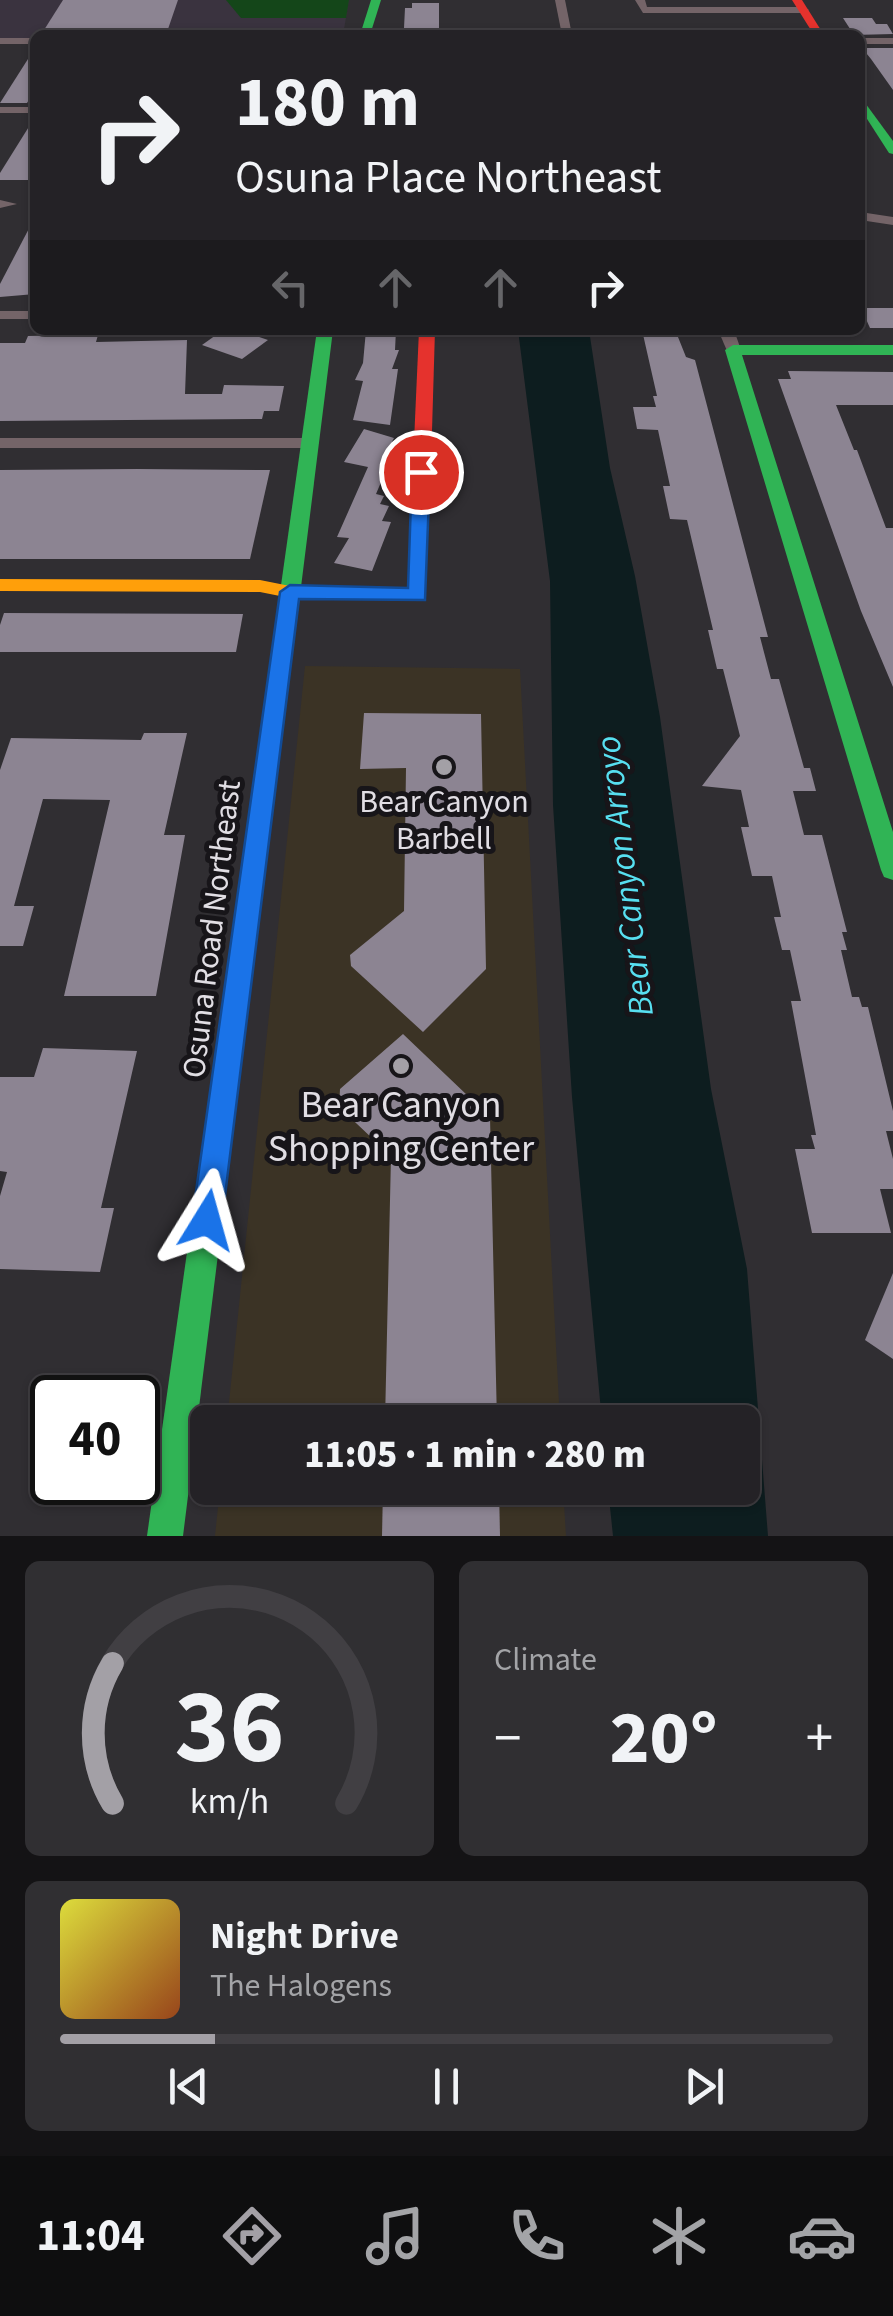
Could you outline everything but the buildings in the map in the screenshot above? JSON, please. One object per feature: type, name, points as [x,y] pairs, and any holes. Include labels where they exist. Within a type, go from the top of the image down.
[{"type":"street","points":[[367,30],[376,0]]},
{"type":"street","points":[[560,0],[566,30]]},
{"type":"street","points":[[640,0],[643,10],[800,5],[817,30]]},
{"type":"street","points":[[0,60],[6,41]]},
{"type":"street","points":[[865,41],[893,41]]},
{"type":"street","points":[[865,106],[893,150]]},
{"type":"street","points":[[0,110],[30,110]]},
{"type":"street","points":[[865,217],[893,221]]},
{"type":"street","points":[[0,315],[30,315]]},
{"type":"street","name":"Osuna Road Northeast","points":[[165,1536],[324,335]]},
{"type":"street","points":[[0,585],[260,586],[290,592],[418,595],[427,335]]},
{"type":"street","points":[[893,350],[730,340],[893,870]]},
{"type":"street","points":[[0,443],[310,442]]},
{"type":"shaded area","points":[[0,0],[349,0],[344,30],[30,30],[30,38],[0,38]]},
{"type":"shaded area","points":[[305,666],[520,669],[559,1405],[229,1405]]},
{"type":"shaded area","points":[[218,1505],[564,1505],[566,1536],[215,1536]]},
{"type":"green space","points":[[226,0],[349,0],[346,18],[241,18]]},
{"type":"water","name":"Bear Canyon Arroyo","points":[[519,335],[590,335],[610,468],[635,576],[660,717],[711,1089],[747,1269],[758,1405],[600,1405],[572,1097],[553,805],[550,581]]},
{"type":"water","points":[[760,1434],[768,1536],[613,1536],[610,1505],[760,1505]]},
{"type":"traffic: fast","points":[[367,30],[376,0]]},
{"type":"traffic: fast","points":[[865,107],[893,150]]},
{"type":"traffic: fast","points":[[165,1536],[324,335]]},
{"type":"traffic: fast","points":[[893,350],[733,350],[893,870]]},
{"type":"traffic: slow","points":[[0,585],[260,586],[290,592],[418,595],[422,464]]},
{"type":"traffic: jam","points":[[797,0],[816,30]]},
{"type":"traffic: jam","points":[[422,464],[427,335]]},
{"type":"place","name":"Bear Canyon Barbell","points":[[444,767]]},
{"type":"place","name":"Bear Canyon Shopping Center","points":[[401,1066]]},
{"type":"route","points":[[207,1220],[290,592],[418,595],[421,472]]}]
